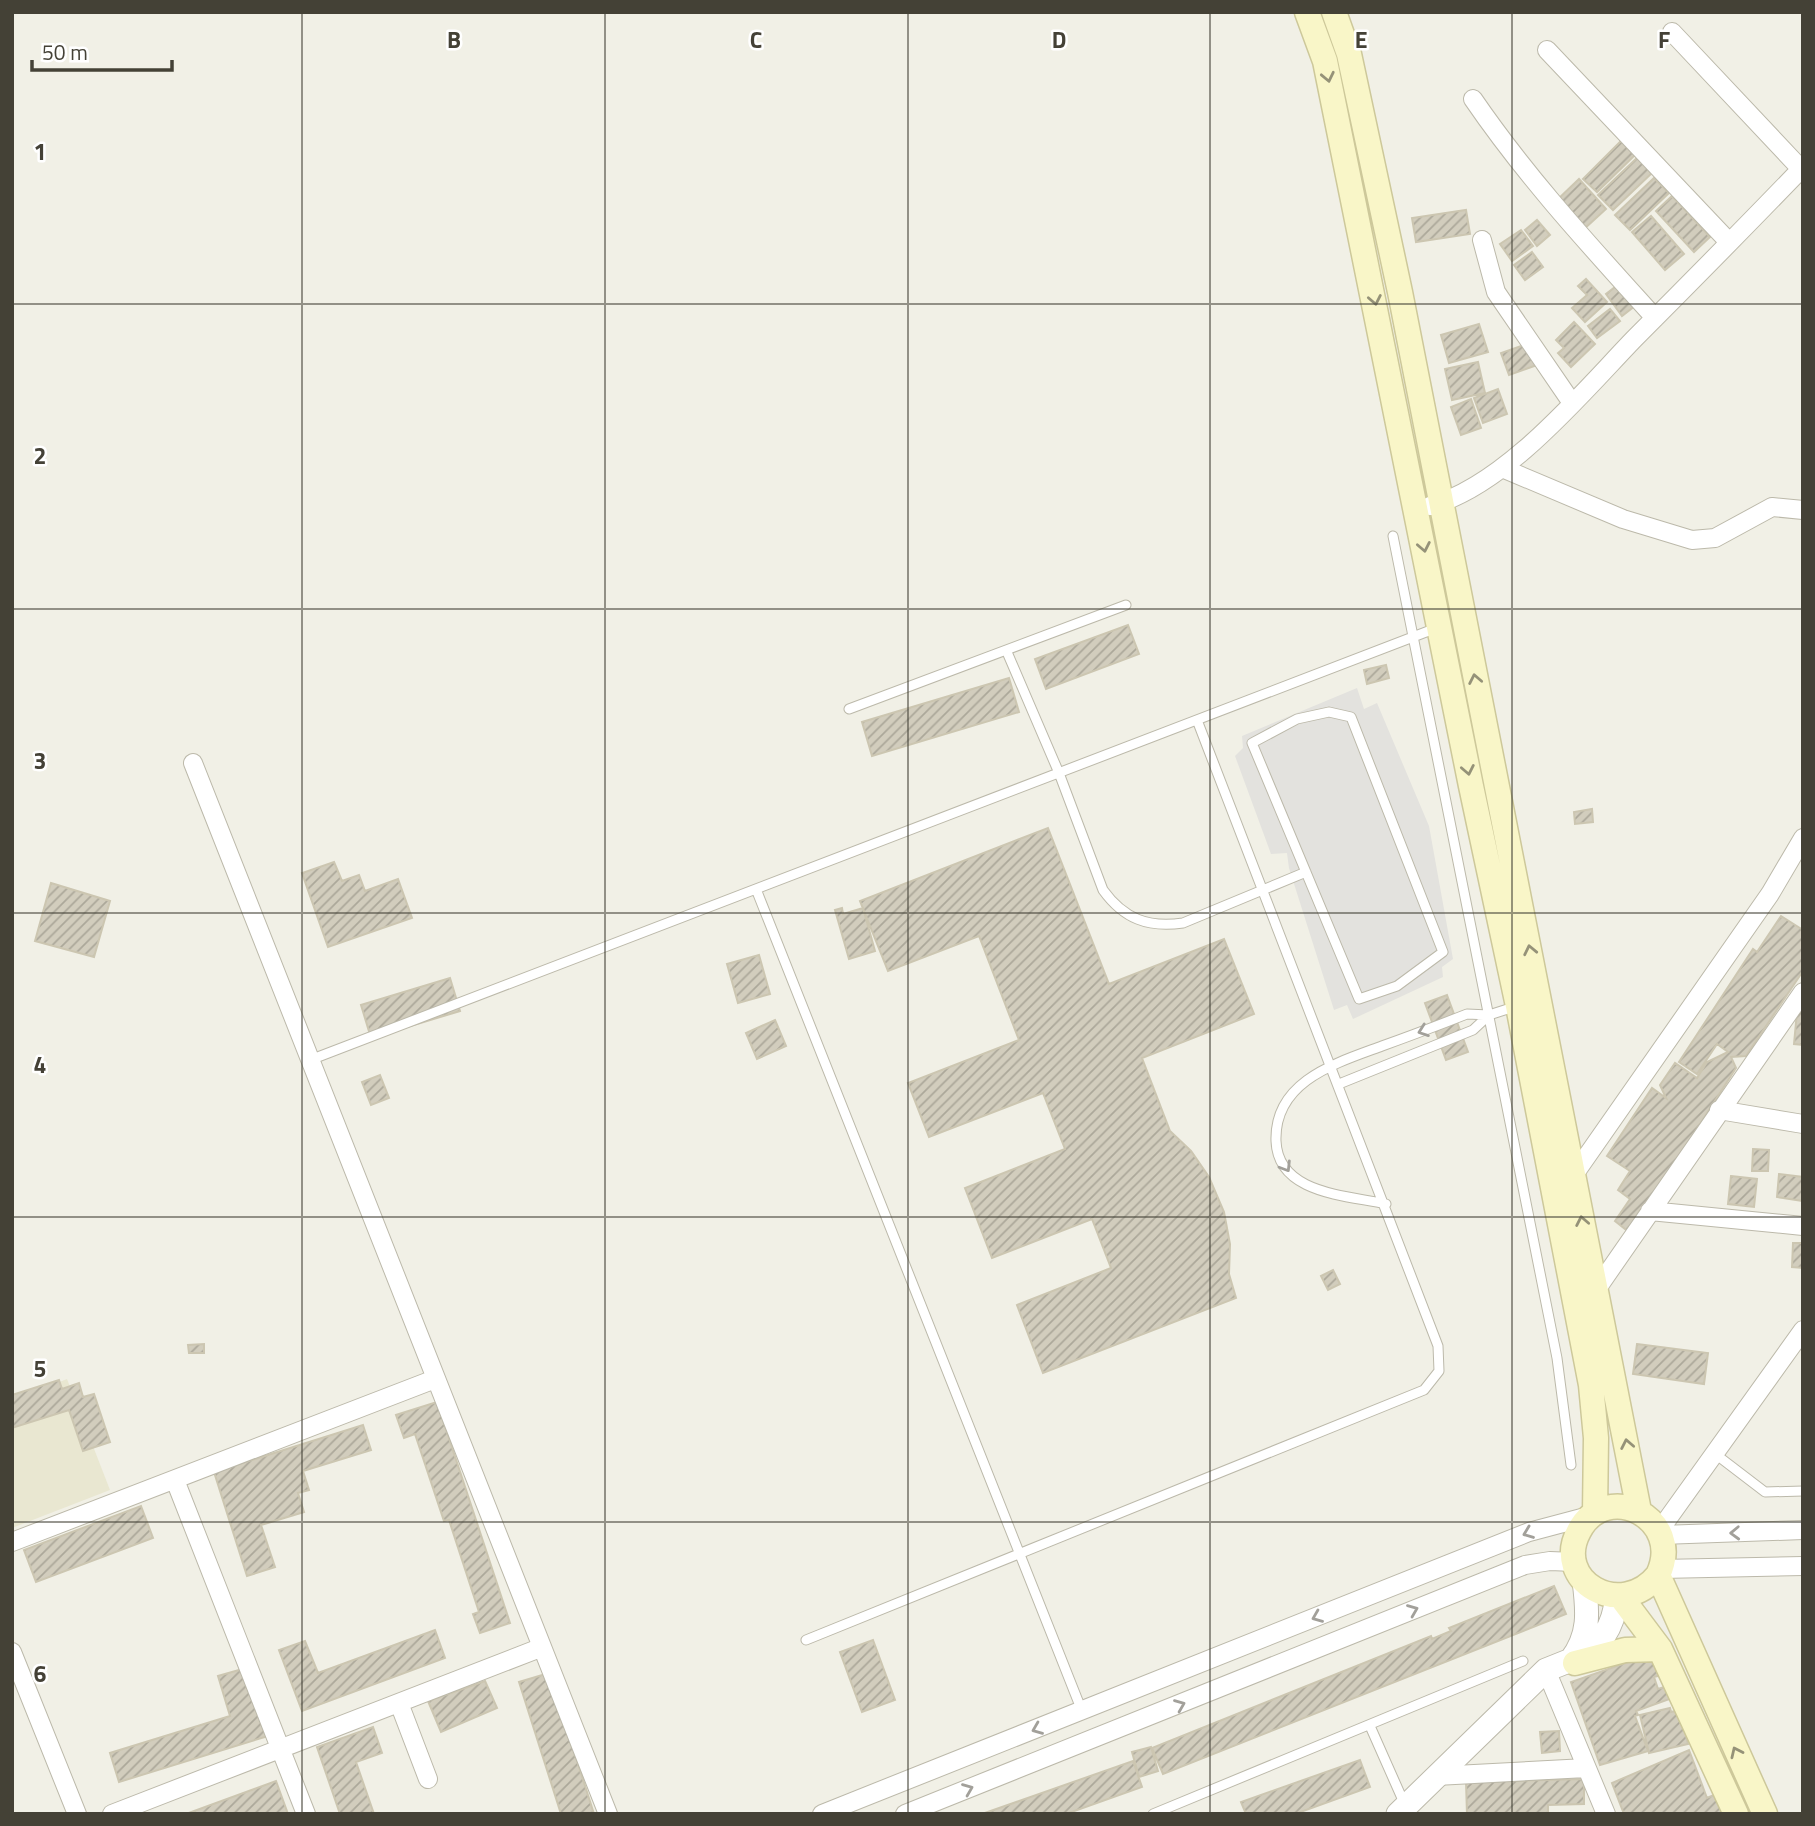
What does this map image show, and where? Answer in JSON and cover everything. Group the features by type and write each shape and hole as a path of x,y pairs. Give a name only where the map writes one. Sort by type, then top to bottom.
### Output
{"main road":[{"path":"1307,12 1325,61 1428,506 1463,620 1591,1385 1597,1438 1594,1514"},
{"path":"1334,12 1349,54 1400,292 1428,506 1439,627 1573,1176 1639,1511 1660,1533 1664,1546 1659,1572 1642,1591 1619,1597 1594,1590 1579,1572 1575,1541 1579,1531 1594,1514 1617,1507 1639,1511"},
{"path":"1439,627 1463,620"},
{"path":"1659,1572 1765,1814"},
{"path":"1619,1597 1660,1649 1736,1814"},
{"path":"1573,1662 1625,1650 1660,1649"}],"street":[{"path":"1428,506 1481,484 1502,468 1572,402 1802,168 1672,32"},
{"path":"1546,50 1729,243"},
{"path":"1473,99 1509,152 1654,318"},
{"path":"1482,240 1496,292 1572,402"},
{"path":"1502,468 1623,519 1692,540 1715,538 1772,507 1803,510"},
{"path":"193,764 608,1814"},
{"path":"1573,1176 1770,894 1803,838"},
{"path":"1596,1290 1719,1110 1802,995"},
{"path":"1719,1110 1803,1125"},
{"path":"1650,1211 1803,1226"},
{"path":"1660,1533 1803,1329"},
{"path":"12,1542 435,1379"},
{"path":"175,1480 306,1814"},
{"path":"822,1814 1529,1532 1594,1514"},
{"path":"1660,1533 1803,1530"},
{"path":"905,1814 1525,1566 1550,1561 1579,1572 1587,1628 1573,1662"},
{"path":"1659,1572 1803,1566"},
{"path":"1398,1811 1546,1670 1573,1662 1605,1638 1619,1597"},
{"path":"111,1814 541,1648"},
{"path":"12,1652 77,1814"},
{"path":"1546,1670 1606,1814"},
{"path":"399,1703 428,1779"},
{"path":"1436,1776 1586,1768"}],"lane":[{"path":"1393,536 1557,1358 1571,1465"},
{"path":"849,709 1007,652 1126,605"},
{"path":"310,1060 1439,627"},
{"path":"1007,652 1059,773 1102,890 1115,907 1139,922 1162,926 1183,923 1306,872"},
{"path":"1329,712 1351,717 1443,952 1397,986 1359,999 1306,872 1252,743 1297,719 1329,712"},
{"path":"806,1640 1424,1390 1439,1371 1441,1357 1386,1204 1197,720"},
{"path":"756,889 1082,1711"},
{"path":"1386,1204 1308,1187 1283,1166 1277,1146 1276,1125 1283,1106 1299,1085 1332,1065 1467,1014 1489,1015 1529,1002"},
{"path":"1339,1084 1473,1030 1489,1015"},
{"path":"1714,1453 1765,1492 1803,1491"},
{"path":"1153,1814 1523,1661"},
{"path":"1370,1726 1398,1811"}],"shaded area":[{"path":"1357,688 1364,709 1377,703 1429,826 1453,959 1442,967 1443,977 1353,1019 1347,1005 1334,1010 1289,868 1287,853 1271,854 1235,756 1243,748 1242,736"},
{"path":"67,1379 110,1490 12,1528 12,1401"}],"building":[{"path":"1621,141 1635,155 1597,192 1583,179"},
{"path":"1638,157 1653,172 1613,210 1598,195"},
{"path":"1654,178 1669,193 1630,230 1615,215"},
{"path":"1579,179 1606,209 1584,229 1557,200"},
{"path":"1672,196 1710,237 1694,252 1656,211"},
{"path":"1466,210 1470,234 1416,242 1412,218"},
{"path":"1651,216 1684,254 1665,270 1632,232"},
{"path":"1537,220 1550,235 1537,246 1525,230"},
{"path":"1521,230 1533,246 1512,261 1500,244"},
{"path":"1532,252 1543,267 1525,280 1514,265"},
{"path":"1586,279 1607,302 1585,322 1572,308 1587,295 1578,286"},
{"path":"1619,284 1636,305 1622,316 1606,294"},
{"path":"1610,309 1620,321 1597,338 1588,326"},
{"path":"1574,322 1595,344 1571,367 1558,353 1564,348 1556,340"},
{"path":"1479,324 1488,352 1449,363 1441,335"},
{"path":"1527,344 1540,364 1509,375 1501,353"},
{"path":"1478,362 1485,393 1452,400 1445,369"},
{"path":"1498,389 1507,414 1483,423 1474,398"},
{"path":"1471,399 1481,428 1461,435 1451,407"},
{"path":"1128,625 1139,654 1046,689 1035,659"},
{"path":"1386,665 1389,678 1367,684 1364,670"},
{"path":"1009,678 1019,712 872,756 862,722"},
{"path":"1592,809 1593,822 1575,824 1574,812"},
{"path":"1048,828 1109,984 1224,939 1254,1014 1142,1058 1170,1131 1191,1151 1209,1177 1224,1212 1230,1244 1229,1274 1236,1298 1043,1373 1017,1305 1111,1268 1092,1219 992,1258 965,1188 1065,1149 1043,1093 929,1137 908,1083 1019,1040 979,936 888,971 860,901"},
{"path":"334,862 342,881 359,875 365,891 398,879 412,918 328,947 302,873"},
{"path":"51,883 110,901 94,957 35,941"},
{"path":"842,908 843,914 863,908 875,951 849,959 835,910"},
{"path":"1781,916 1803,930 1803,971 1746,1056 1731,1057 1736,1068 1630,1233 1615,1221 1630,1199 1618,1190 1630,1171 1607,1156 1652,1088 1666,1098 1660,1085 1675,1063 1697,1078 1707,1062 1728,1052 1717,1044 1697,1074 1679,1062 1753,949 1757,952"},
{"path":"759,955 770,994 738,1003 727,964"},
{"path":"450,978 460,1011 371,1038 361,1005"},
{"path":"1447,995 1468,1052 1446,1060 1425,1003"},
{"path":"1798,1001 1803,1002 1803,1045 1794,1044"},
{"path":"775,1020 786,1046 757,1059 746,1033"},
{"path":"380,1075 389,1098 371,1105 362,1082"},
{"path":"1753,1149 1769,1150 1768,1171 1752,1171"},
{"path":"1779,1174 1803,1177 1803,1201 1777,1197"},
{"path":"1731,1176 1757,1179 1754,1207 1728,1204"},
{"path":"1793,1243 1803,1243 1803,1268 1792,1267"},
{"path":"1333,1270 1340,1284 1328,1290 1321,1276"},
{"path":"204,1344 204,1353 189,1353 188,1345"},
{"path":"1637,1344 1708,1353 1704,1384 1633,1374"},
{"path":"59,1380 62,1389 79,1383 83,1397 94,1394 110,1442 83,1451 69,1410 12,1428 12,1395"},
{"path":"437,1402 510,1623 480,1633 473,1614 479,1612 449,1520 444,1521 415,1434 404,1438 396,1415"},
{"path":"363,1425 371,1450 303,1471 309,1490 298,1493 304,1512 261,1525 275,1567 247,1576 214,1472"},
{"path":"141,1506 153,1538 36,1582 24,1550"},
{"path":"1554,1586 1566,1614 1163,1774 1152,1748 1431,1636 1432,1639 1451,1631 1449,1628"},
{"path":"435,1630 445,1658 302,1711 279,1650 305,1641 318,1673"},
{"path":"873,1640 895,1700 862,1712 840,1652"},
{"path":"1657,1652 1665,1674 1654,1677 1658,1689 1674,1684 1678,1696 1636,1711 1638,1715 1635,1716 1648,1751 1600,1765 1571,1682"},
{"path":"246,1668 268,1736 119,1782 110,1753 230,1716 218,1676"},
{"path":"549,1673 594,1814 561,1814 519,1682"},
{"path":"485,1681 497,1708 441,1732 428,1701"},
{"path":"1670,1708 1671,1712 1680,1710 1688,1744 1649,1753 1640,1715"},
{"path":"373,1727 382,1753 356,1762 374,1814 340,1814 317,1747"},
{"path":"1559,1731 1560,1751 1542,1753 1540,1732"},
{"path":"1151,1747 1158,1771 1139,1777 1132,1752"},
{"path":"1689,1750 1707,1798 1723,1791 1730,1810 1719,1814 1624,1814 1612,1783"},
{"path":"1360,1760 1370,1787 1295,1814 1246,1814 1241,1802"},
{"path":"1133,1761 1142,1787 1066,1814 982,1814"},
{"path":"1584,1779 1584,1804 1548,1805 1548,1814 1467,1814 1466,1782"},
{"path":"276,1781 288,1814 186,1814"}]}
